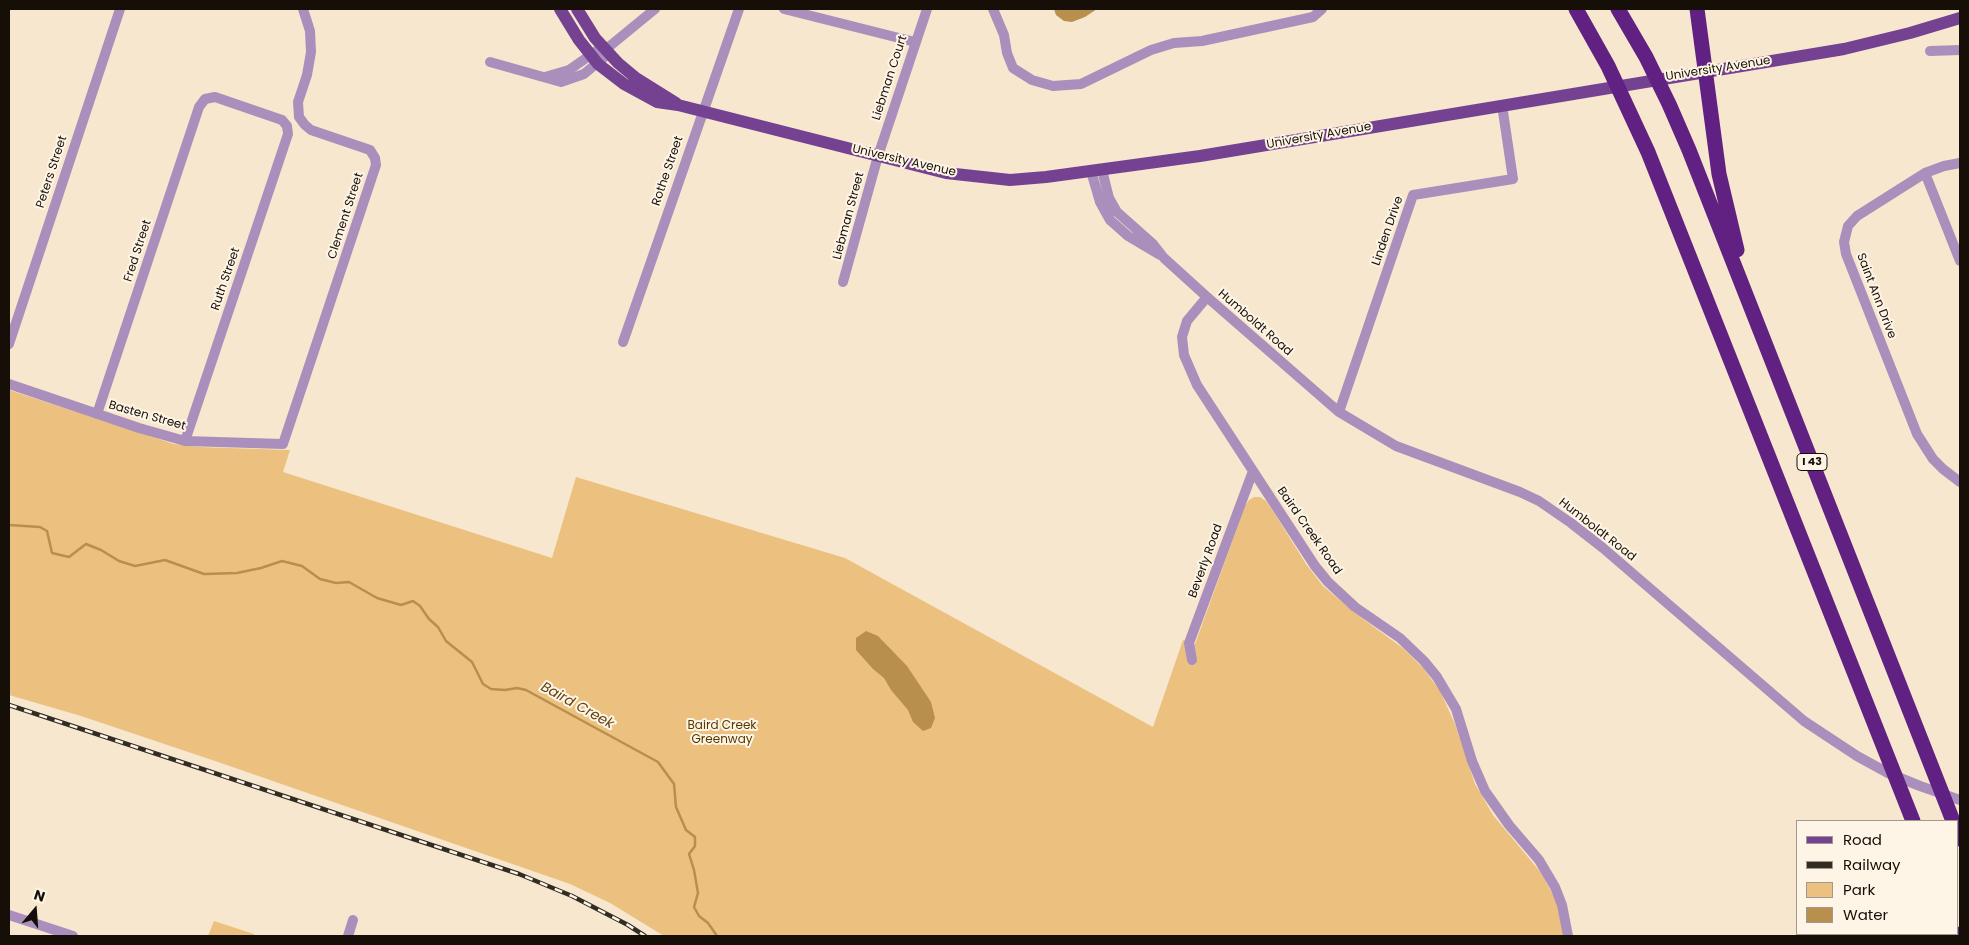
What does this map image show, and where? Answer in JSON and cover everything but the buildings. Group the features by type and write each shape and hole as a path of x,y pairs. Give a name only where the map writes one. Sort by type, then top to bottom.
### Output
{"highway":[{"path":"1567,9 1604,66"},
{"path":"1576,9 1619,101 1630,110 1663,188 1913,820"},
{"name":"I 43","path":"1618,9 1646,57 1669,104 1953,820"},
{"path":"1697,9 1719,174 1740,264 1743,288"}],"main road":[{"path":"560,9 571,28 594,59 619,81 646,97 663,104 678,105"},
{"path":"577,9 589,30 605,50 631,74 678,105"},
{"name":"University Avenue","path":"678,105 946,173 1010,180 1200,156 1844,49 1910,33 1960,18"}],"street":[{"name":"Peters Street","path":"9,344 120,9"},
{"name":"Clement Street","path":"283,444 376,165 375,158 370,150 312,130 300,119 298,102 307,74 311,52 309,28 303,9"},
{"path":"490,62 557,82 566,81 584,74 594,59 655,9"},
{"name":"Rothe Street","path":"623,342 738,9"},
{"path":"784,9 915,42"},
{"name":"Liebman Court","path":"878,156 926,9"},
{"path":"993,9 1004,35 1007,53 1013,68 1032,80 1053,86 1081,84 1151,50 1174,42 1202,41 1313,17 1322,9"},
{"path":"1930,51 1960,50"},
{"name":"Fred Street","path":"97,414 199,107 205,98 215,97 274,117 283,121 286,126"},
{"name":"Linden Drive","path":"1339,412 1413,196 1513,179 1502,105"},
{"name":"Ruth Street","path":"185,441 286,139 286,126"},
{"name":"Liebman Street","path":"844,282 878,156"},
{"name":"Saint Ann Drive","path":"1960,164 1944,166 1925,173 1857,216 1848,226 1845,234 1845,250 1917,434 1933,459 1960,482"},
{"name":"Humboldt Road","path":"1097,170 1117,212 1153,244 1163,257 1206,297 1339,412 1396,446 1520,492 1539,501 1571,523 1602,548 1789,709 1857,756 1900,778 1960,800"},
{"path":"1925,173 1960,261"},
{"name":"Baird Creek Road","path":"1206,297 1183,329 1182,346 1184,355 1197,385 1315,566 1328,582 1355,607 1413,649 1437,677 1456,709 1472,761 1485,791 1509,825 1539,860 1552,881 1562,906 1568,936"},
{"name":"Basten Street","path":"9,384 185,441 283,444"},
{"name":"Beverly Road","path":"1192,660 1189,643 1253,472"},
{"path":"9,914 73,936"},
{"path":"348,936 353,920"}],"green space":[{"name":"Baird Creek Greenway","path":"9,390 174,444 199,447 290,450 283,472 552,558 576,477 845,558 1153,727 1183,640 1195,644 1245,506 1254,497 1260,497 1266,501 1306,564 1323,586 1355,613 1404,649 1423,668 1440,691 1455,724 1475,784 1493,815 1542,874 1557,903 1563,936 664,936 610,903 570,884 218,762 81,716 9,695"},
{"path":"214,921 254,934 254,936 208,936"}],"water":[{"path":"1054,9 1097,9 1085,17 1072,22 1064,21 1056,15"},
{"path":"866,631 878,636 907,666 931,702 935,718 931,728 923,731 913,722 908,710 891,690 884,678 856,650 856,638"}],"waterway":[{"name":"Baird Creek","path":"9,525 40,527 47,531 52,553 69,557 86,544 101,550 119,561 135,566 165,560 204,574 237,573 282,561 302,566 320,579 336,583 349,582 377,598 401,605 413,601 420,606 429,619 438,627 446,641 472,662 483,684 491,689 505,690 517,688 526,690 658,762 674,784 676,807 686,830 695,837 695,846 689,854 698,893 694,907 699,916 708,923 717,936"}],"railway":[{"path":"9,705 519,874 572,896 645,936"}]}
